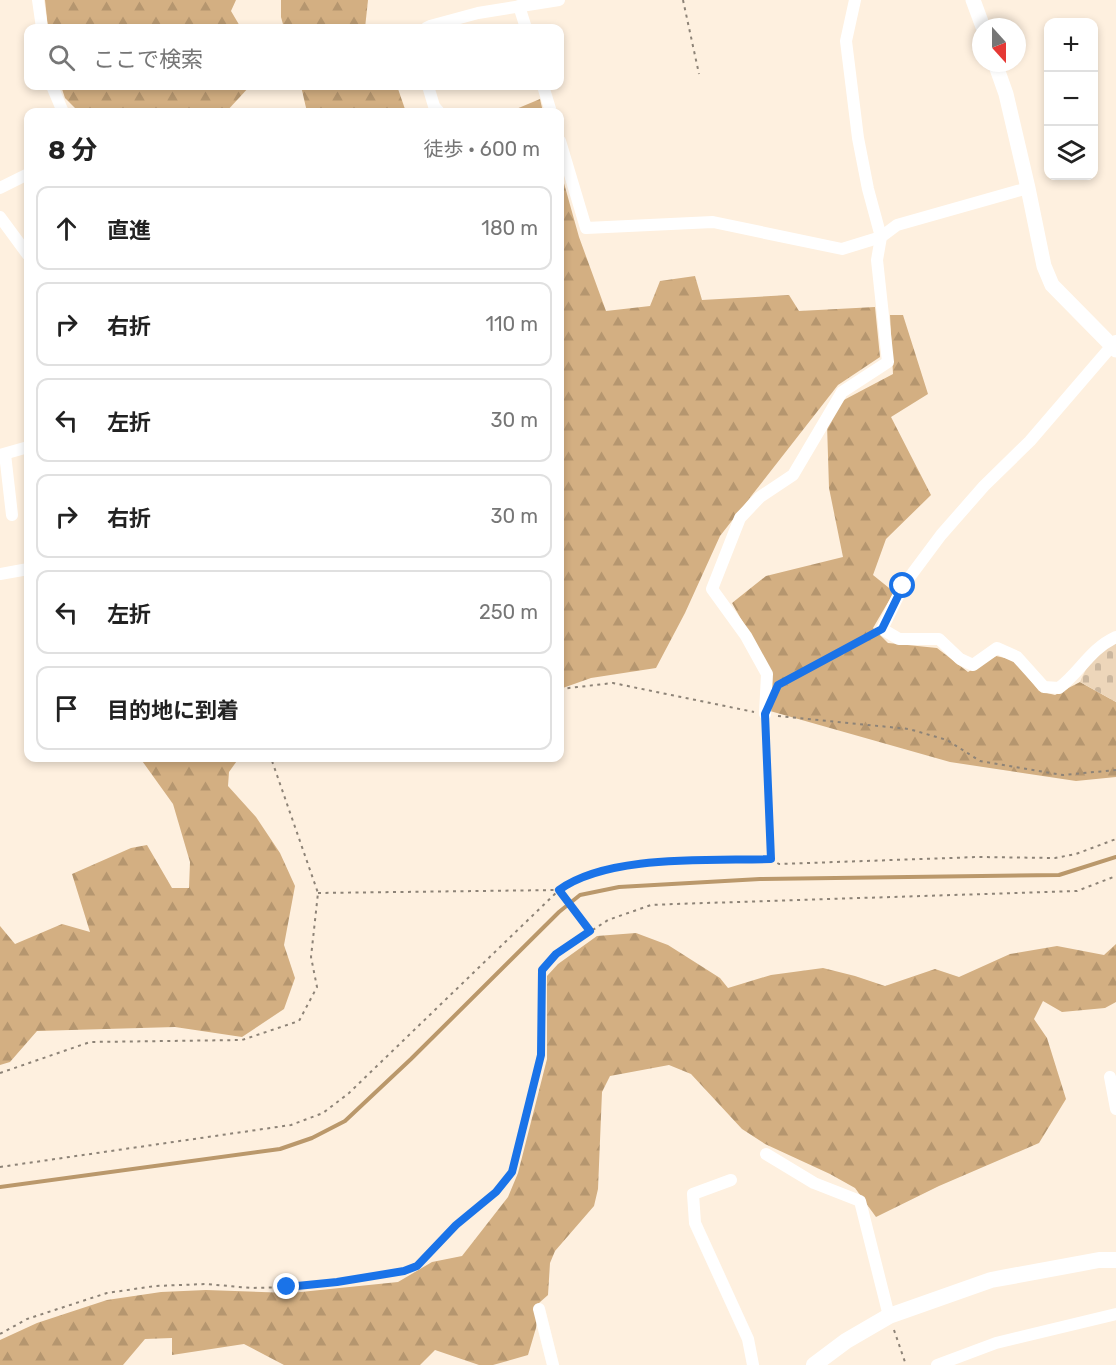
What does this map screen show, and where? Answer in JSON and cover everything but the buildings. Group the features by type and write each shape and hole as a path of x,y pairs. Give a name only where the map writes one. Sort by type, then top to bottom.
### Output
{"main road":[{"path":"814,1365 846,1341 889,1316 991,1280 1099,1260 1116,1260"}],"street":[{"path":"38,0 41,24"},
{"path":"437,24 478,13 560,0"},
{"path":"765,714 767,674 746,636 712,589 740,518 760,497 793,475 842,392 888,362 877,260 881,237 867,189 846,41 855,0"},
{"path":"973,0 980,18"},
{"path":"519,6 525,24"},
{"path":"999,72 1028,188 1044,266 1052,285 1114,345 1030,441 984,486 941,535 903,586 882,629 899,639 939,639 960,659 973,665 997,648 1017,657 1044,687 1059,688 1071,679 1101,644 1116,637"},
{"path":"54,90 61,108"},
{"path":"429,90 437,108"},
{"path":"544,90 550,108"},
{"path":"564,154 586,228 713,222 842,249 881,237 897,225 1028,188"},
{"path":"0,188 24,176"},
{"path":"0,217 24,250"},
{"path":"12,515 2,455 24,448"},
{"path":"0,574 24,570"},
{"path":"1110,1077 1116,1109"},
{"path":"766,1154 814,1183 860,1201 889,1316"},
{"path":"731,1180 693,1194 695,1223 748,1339 753,1365"},
{"path":"539,1309 553,1365"},
{"path":"937,1365 996,1342 1116,1314"}],"path":[{"path":"683,0 699,74"},
{"path":"778,685 882,629"},
{"path":"564,689 613,683 765,714 909,729 946,740 980,761 1063,775 1116,770"},
{"path":"765,714 771,859"},
{"path":"0,1073 90,1042 242,1040 299,1022 317,987 311,957 318,893 272,762"},
{"path":"0,1167 291,1125 323,1113 349,1093 559,890 571,881 596,872 638,863 771,859 779,864 978,857 1055,858 1077,854 1116,839"},
{"path":"0,1334 27,1319 107,1293 154,1286 206,1284 251,1288 287,1287 337,1282 404,1271 417,1266 456,1225 496,1192 512,1172 541,1055 542,970 556,954 608,920 651,905 1077,891 1116,876"},
{"path":"318,893 559,890"},
{"path":"559,890 590,931"},
{"path":"889,1316 906,1365"}],"green space":[{"path":"45,0 236,0 231,11 239,24 48,24"},
{"path":"281,0 368,0 365,24 283,24"},
{"path":"62,90 246,90 230,108 75,108 65,98"},
{"path":"302,90 398,90 405,108 306,108"},
{"path":"540,99 542,108 519,108"},
{"path":"564,183 579,237 606,311 650,306 660,281 695,276 702,300 789,295 799,311 875,307 880,357 838,385 720,536 685,613 656,668 591,678 564,688"},
{"path":"890,315 903,315 928,394 891,417 931,495 886,539 873,575 894,592 873,628 888,643 937,648 968,672 996,656 1014,660 1039,691 1055,695 1080,682 1116,702 1116,777 1076,781 950,762 770,711 770,670 732,603 766,576 843,557 829,488 827,424 840,402 893,374"},
{"path":"1116,643 1116,702 1080,682 1094,658"},
{"path":"143,762 236,762 229,772 228,786 256,817 280,853 295,886 284,945 295,978 284,1009 242,1037 175,1027 37,1031 10,1062 0,1065 0,926 15,944 62,924 90,932 72,874 131,848 147,845 172,888 189,888 190,862 173,804"},
{"path":"636,933 668,945 720,978 728,988 771,975 823,968 885,986 935,969 959,977 1010,954 1057,946 1104,955 1116,944 1116,1002 1105,1008 1062,1012 1043,1001 1034,1019 1047,1038 1066,1099 1039,1143 939,1186 876,1217 855,1188 765,1144 742,1129 691,1074 669,1065 610,1076 602,1092 598,1189 594,1206 555,1251 550,1263 548,1295 539,1303 536,1328 528,1355 493,1365 479,1365 435,1350 420,1365 284,1365 244,1344 172,1355 172,1338 145,1339 123,1365 0,1365 0,1340 37,1323 107,1300 161,1292 206,1290 291,1293 398,1282 432,1262 462,1256 508,1197 518,1173 547,1059 547,976 558,964 597,936"}],"waterway":[{"path":"0,1187 280,1149 312,1138 345,1121 559,912 580,895 619,887 760,879 1059,875 1116,857"}],"route":[{"path":"287,1287 337,1282 404,1271 417,1266 456,1225 496,1192 512,1172 541,1055 542,970 556,954 590,931 559,890 571,881 596,872 638,863 771,859 765,714 778,685 882,629 903,586"}]}
